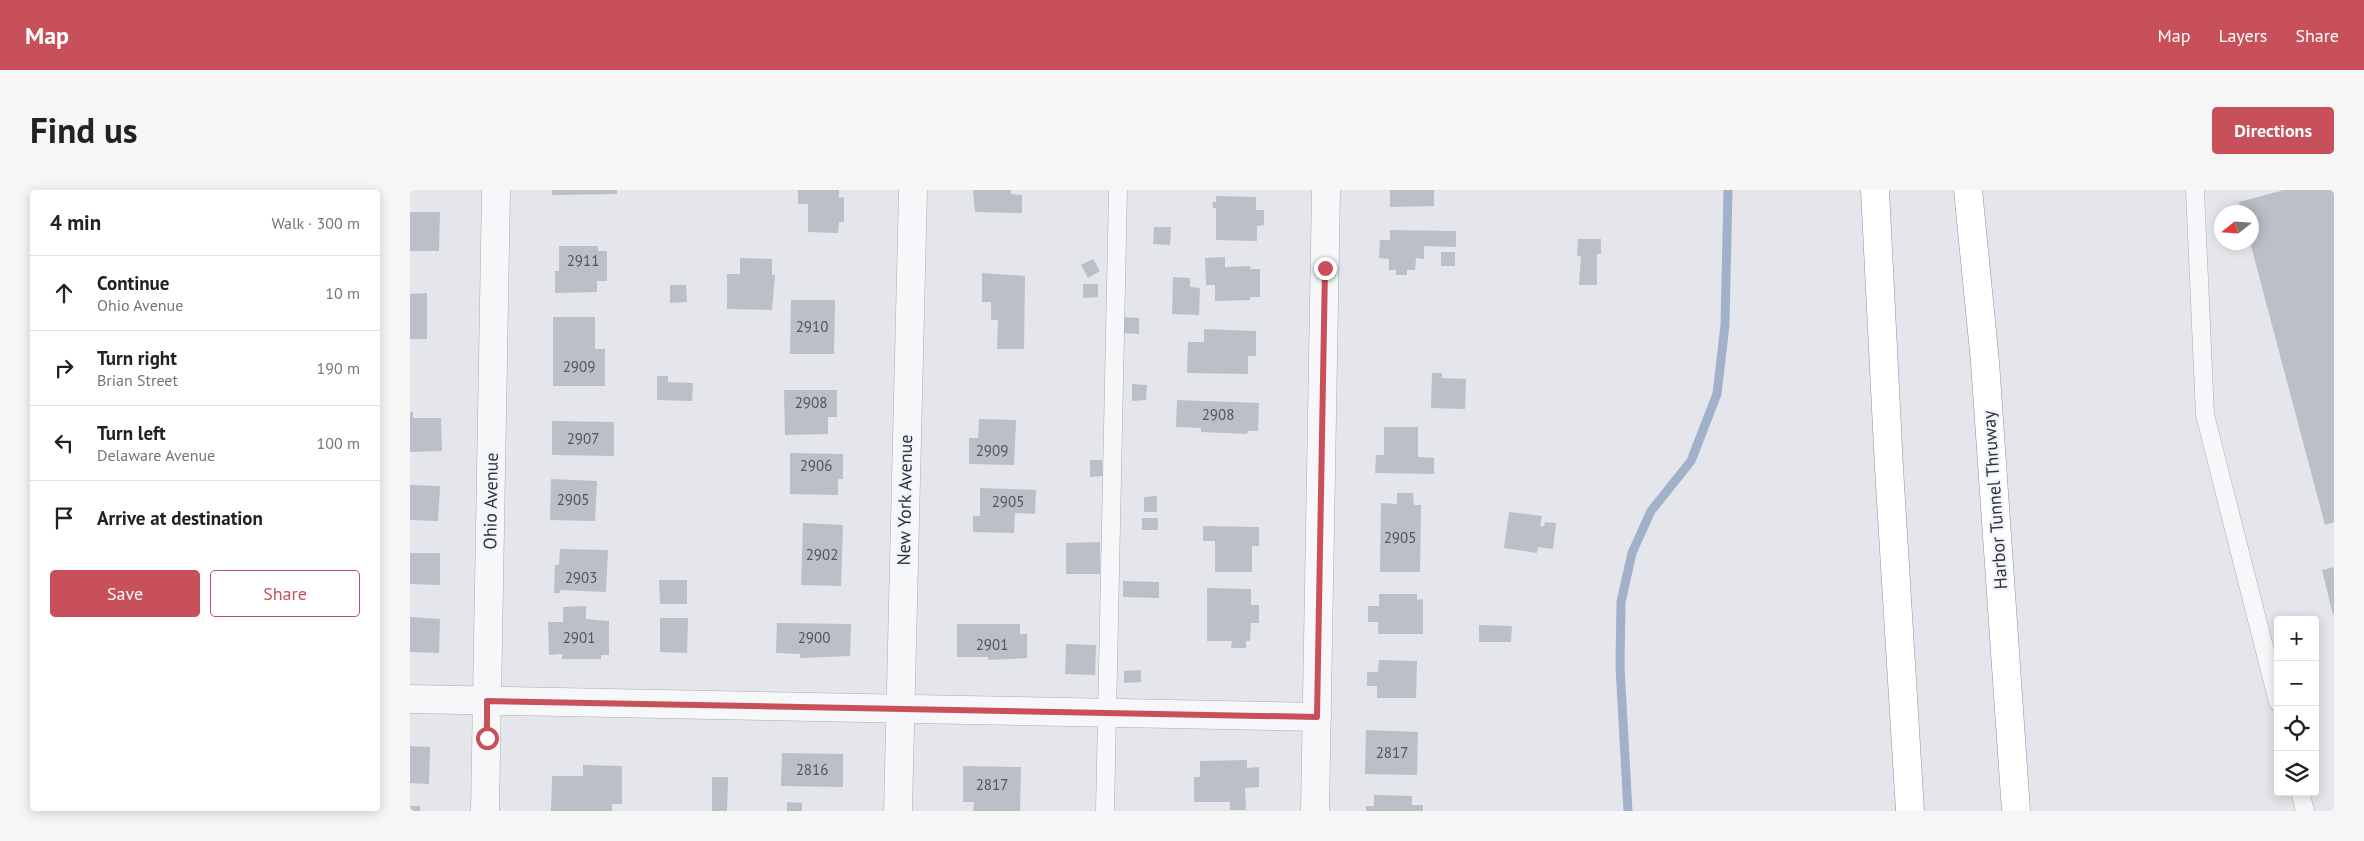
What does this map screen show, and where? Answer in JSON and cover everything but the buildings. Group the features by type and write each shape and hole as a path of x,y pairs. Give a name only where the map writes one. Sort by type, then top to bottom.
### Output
{"highway":[{"path":"1875,190 1888,449 1910,811"},
{"name":"Harbor Tunnel Thruway","path":"1968,190 1986,371 2016,811"}],"street":[{"name":"Ohio Avenue","path":"485,811 496,190"},
{"name":"New York Avenue","path":"898,811 913,190"},
{"path":"1315,811 1326,190"},
{"path":"410,699 1317,717"}],"lane":[{"path":"1105,811 1118,190"},
{"path":"2195,190 2205,415 2274,686"},
{"path":"2301,796 2305,811"}],"waterway":[{"path":"1628,811 1620,667 1621,602 1632,553 1651,511 1691,461 1717,394 1725,325 1728,190"}],"route":[{"path":"487,738 487,701 1317,717 1325,268"}]}
